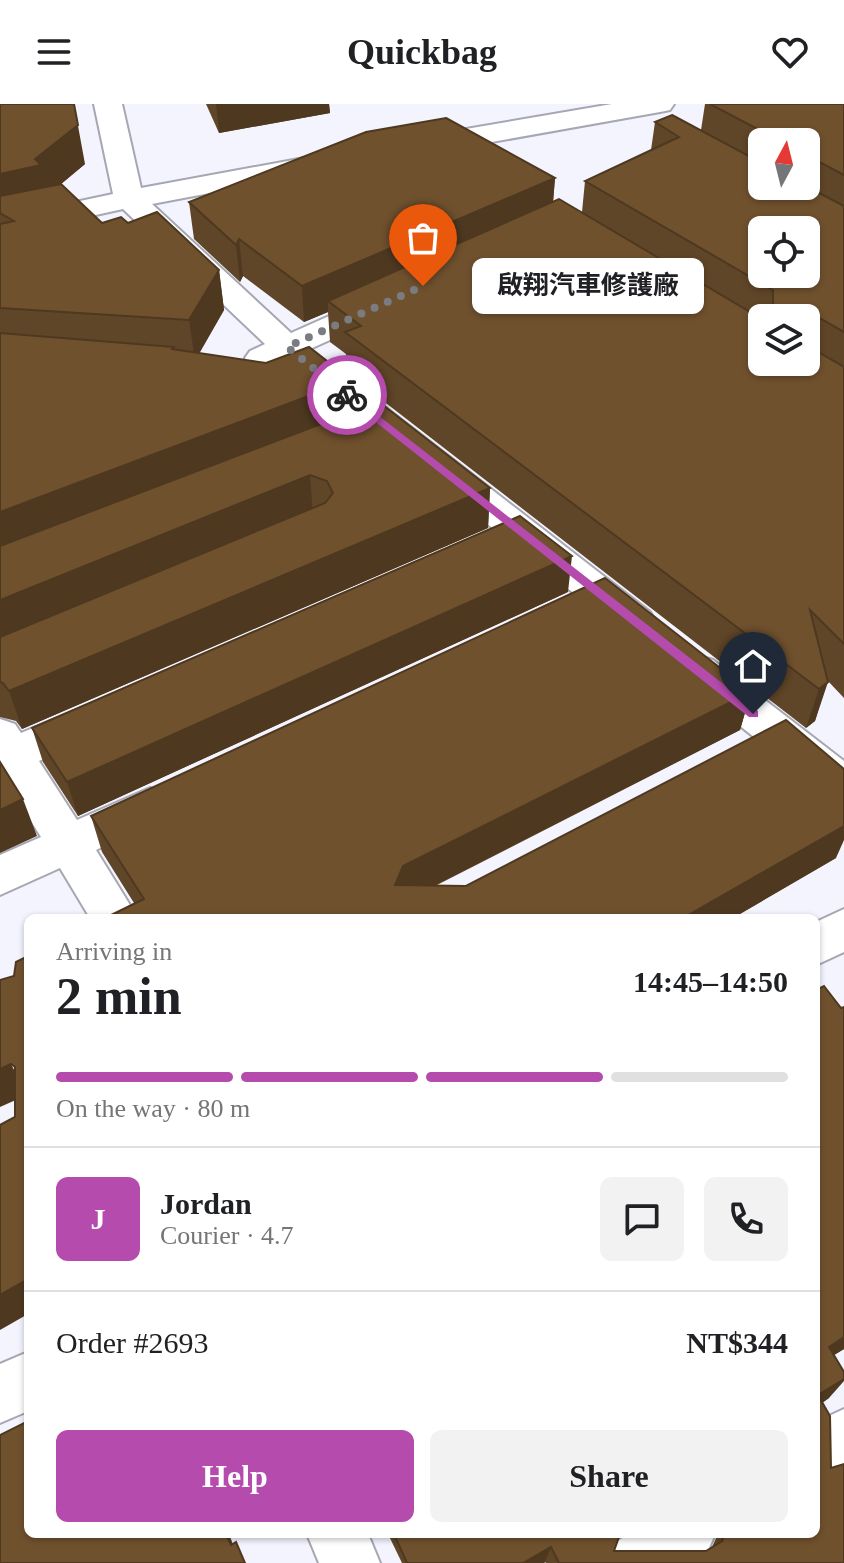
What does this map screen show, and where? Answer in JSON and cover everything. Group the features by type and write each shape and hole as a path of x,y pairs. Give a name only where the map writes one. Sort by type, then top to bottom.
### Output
{"street":[{"path":"108,104 129,199 287,347 370,430 522,532 844,785"},
{"path":"396,151 660,104"},
{"path":"615,111 654,132"},
{"path":"0,227 129,199 349,159"},
{"path":"233,370 415,289"},
{"path":"478,551 522,532"},
{"path":"560,616 603,596"},
{"path":"113,914 70,843 4,750 128,704"},
{"path":"737,755 778,733"},
{"path":"0,876 185,789"},
{"path":"820,943 844,929"},
{"path":"0,1395 24,1382"},
{"path":"820,1453 844,1438"},
{"path":"339,1538 350,1563"},
{"path":"637,1563 678,1538"}],"building":[{"path":"0,104 74,104 78,125 35,159 41,165 0,174"},
{"path":"710,104 844,104 844,175 820,162 820,128 756,128"},
{"path":"672,115 748,156 748,200 820,200 820,193 844,206 844,332 820,318 820,304 773,304 773,290 770,288 820,288 820,216 748,216 748,276 585,181 679,137 655,122"},
{"path":"446,118 555,178 302,286 239,239 236,245 189,202 366,132"},
{"path":"61,184 102,223 121,217 128,223 157,212 219,270 189,320 0,308 0,224 14,221 0,213 0,196"},
{"path":"559,199 748,311 748,376 820,376 820,353 844,367 844,644 810,610 828,682 819,689 345,332 361,326 328,301"},
{"path":"0,333 174,347 172,349 266,363 309,347 351,380 0,512"},
{"path":"379,402 490,488 9,691 0,682 0,637 325,503 333,493 327,481 310,475 0,600 0,546"},
{"path":"520,516 572,556 67,782 32,728"},
{"path":"605,578 751,692 403,866 395,885 466,886 786,720 844,769 844,826 690,914 113,914 144,899 91,816"},
{"path":"0,762 23,799 0,810"},
{"path":"24,958 24,1281 0,1295 0,1125 15,1117 15,1067 11,1064 0,1069 0,980 14,976 16,962"},
{"path":"824,986 841,1008 844,1007 844,1337 829,1347 844,1372 844,1379 820,1394 820,988"},
{"path":"820,1398 830,1416 831,1468 844,1464 844,1563 559,1563 551,1547 523,1563 407,1563 396,1538 619,1538 614,1551 706,1551 723,1538 820,1538"},
{"path":"24,1423 24,1538 228,1538 231,1545 236,1542 245,1563 0,1563 0,1435"}],"way so far":[{"path":"347,395 287,347 423,286"}],"place":[{"name":"啟翔汽車修護廠","path":"423,286"}],"route":[{"path":"347,395 753,714"}]}
